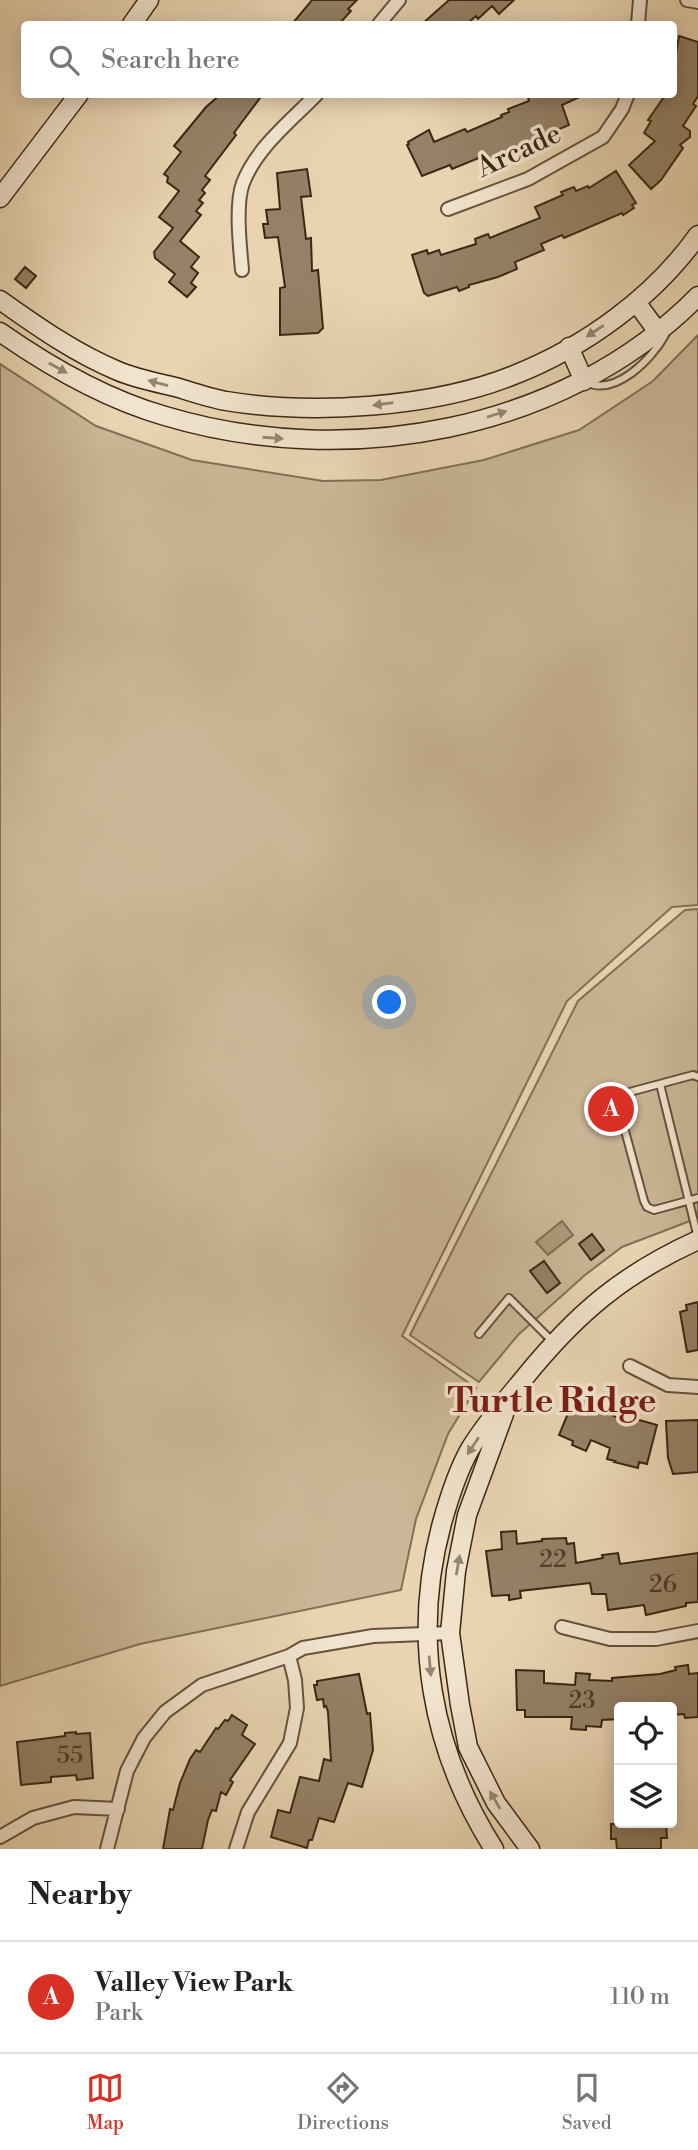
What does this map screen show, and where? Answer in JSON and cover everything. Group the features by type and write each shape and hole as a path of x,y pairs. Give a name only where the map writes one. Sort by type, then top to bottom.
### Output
{"street":[{"path":"134,21 149,0"},
{"path":"382,21 399,0"},
{"path":"638,21 640,0"},
{"path":"687,0 698,2"},
{"path":"0,198 76,98"},
{"path":"242,270 238,233 242,185 258,155 313,98"},
{"name":"Arcade","path":"448,209 528,179 603,137 626,98"},
{"path":"0,300 73,350 121,372 224,400 286,408 359,407 443,395 513,376 569,347 636,302 669,270 698,235"},
{"path":"0,332 43,360 114,396 164,416 260,437 377,439 414,434 498,414 584,381 662,328 698,296"},
{"path":"636,302 662,328"},
{"path":"569,347 584,381"},
{"path":"494,1849 462,1794 450,1762 434,1701 428,1634 435,1550 453,1487 470,1448 553,1342 608,1291 658,1258 698,1239"},
{"path":"630,1366 668,1385 698,1387"},
{"path":"513,1391 467,1515 456,1571 450,1633 468,1747 496,1803 530,1849"},
{"path":"562,1627 610,1639 656,1639 698,1631"},
{"path":"107,1849 127,1771 144,1738 166,1712 202,1685 289,1656 303,1648 373,1636 450,1633"},
{"path":"236,1849 248,1812 290,1743 297,1708 295,1680 289,1656"},
{"path":"0,1837 33,1818 74,1807 118,1809"}],"lane":[{"path":"698,1077 693,1075 626,1093 620,1098 618,1105 643,1201 648,1207 654,1210 698,1198"},
{"path":"660,1084 698,1239"},
{"path":"479,1334 509,1298 553,1342"}],"shaded area":[{"path":"698,335 698,905 672,907 567,1001 402,1336 476,1388 448,1434 416,1519 401,1590 140,1644 0,1686 0,364 96,426 192,460 323,481 381,480 484,460 579,430 653,381"},
{"path":"698,909 698,1218 622,1247 585,1275 518,1335 479,1382 410,1335 578,1001 685,910"},
{"path":"562,1221 573,1235 548,1255 536,1242"}],"building":[{"path":"312,0 357,0 342,21 294,21"},
{"path":"449,0 514,0 499,14 492,6 478,19 476,16 470,21 425,21"},
{"path":"679,36 698,42 698,96 693,104 696,106 683,126 690,131 690,137 680,145 683,148 661,180 651,189 629,165 655,141 644,133 651,121 648,120 663,98 677,98"},
{"path":"216,98 260,98 205,176 210,180 202,190 205,193 199,200 203,203 196,211 201,215 180,241 199,257 191,267 198,273 191,283 196,287 187,297 169,282 175,274 155,258 154,252 173,228 159,217 179,191 167,182 168,177 164,174 181,152 174,146"},
{"path":"528,98 577,98 562,105 569,125 538,138 539,142 511,154 512,156 499,162 498,157 484,163 481,157 452,169 450,165 422,176 408,142 429,130 434,142 465,129 467,132 502,117 501,115 509,112 508,109 529,101"},
{"path":"307,169 311,196 301,197 306,239 311,238 312,271 318,270 323,328 318,333 280,335 280,288 285,287 278,237 265,238 263,224 268,224 266,210 280,209 277,173"},
{"path":"616,171 636,203 632,205 634,208 623,215 622,213 564,238 562,235 541,244 544,250 515,262 517,269 498,277 469,285 459,291 457,287 428,296 424,293 412,255 427,250 428,254 439,250 441,255 476,244 475,239 488,234 490,238 540,218 535,207 574,187 576,191 588,186 589,188"},
{"path":"25,267 36,276 26,288 15,279"},
{"path":"592,1234 604,1250 591,1260 579,1244"},
{"path":"544,1261 560,1283 547,1293 530,1271"},
{"path":"698,1302 698,1350 687,1352 680,1312 687,1310 686,1305"},
{"path":"576,1394 603,1403 600,1410 631,1423 632,1418 657,1425 647,1464 639,1462 638,1468 614,1462 607,1459 610,1448 591,1440 586,1451 559,1435"},
{"path":"698,1420 698,1472 673,1474 668,1458 666,1421"},
{"path":"516,1531 517,1544 566,1538 567,1544 574,1543 576,1563 618,1553 620,1564 698,1553 698,1602 646,1615 644,1605 608,1610 606,1594 592,1594 590,1583 520,1591 521,1598 509,1600 509,1595 492,1596 486,1551 502,1549 501,1532"},
{"path":"688,1665 689,1674 698,1673 698,1717 685,1718 684,1714 677,1715 677,1702 614,1702 614,1719 602,1720 601,1727 586,1726 586,1730 571,1729 572,1717 525,1717 525,1710 517,1710 516,1670 544,1671 544,1683 575,1685 576,1673 590,1674 589,1680 612,1681 612,1678 660,1674 676,1670 675,1667"},
{"path":"359,1674 367,1714 370,1713 373,1750 362,1787 348,1783 334,1822 319,1818 307,1848 271,1837 278,1810 290,1813 300,1777 319,1781 324,1759 331,1761 328,1712 323,1699 317,1700 314,1685 317,1685 317,1681"},
{"path":"232,1715 247,1725 242,1735 255,1744 230,1780 233,1782 226,1795 221,1792 216,1811 212,1810 208,1820 202,1849 163,1849 170,1809 173,1810 190,1759 196,1750 200,1752 216,1728 225,1720 228,1721"},
{"path":"65,1733 90,1733 93,1778 77,1780 76,1775 51,1777 51,1782 21,1785 17,1742 65,1736"},
{"path":"611,1824 614,1824 614,1828 666,1828 667,1838 661,1838 661,1849 617,1849 616,1839 611,1839"}],"place":[{"name":"Valley View Park","path":"611,1109"}],"district":[{"name":"Turtle Ridge","path":"552,1401"}]}
